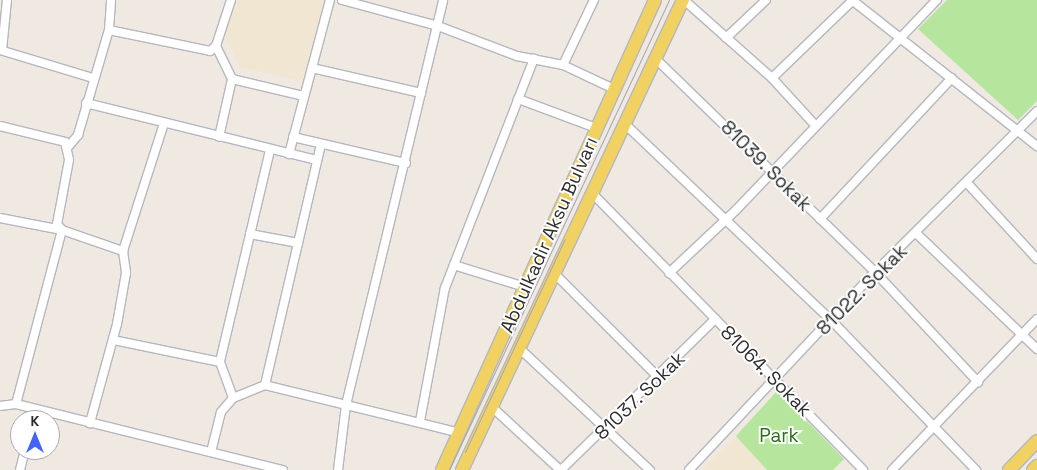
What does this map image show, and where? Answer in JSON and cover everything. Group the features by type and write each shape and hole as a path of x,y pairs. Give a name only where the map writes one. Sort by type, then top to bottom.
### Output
{"main road":[{"name":"Abdulkadir Aksu Bulvarı","path":"442,470 655,0"},
{"path":"464,469 683,0"},
{"path":"1009,470 1037,441"},
{"path":"1033,470 1037,466"}],"street":[{"path":"7,0 1,50 93,78"},
{"path":"16,404 62,230 57,218 68,147 78,135 93,78 109,30 111,0"},
{"path":"109,30 205,52 216,46 231,0"},
{"path":"290,154 330,0"},
{"path":"342,0 438,26 534,59 563,65 614,88"},
{"path":"338,470 346,405 406,163 443,0"},
{"path":"563,65 594,0"},
{"path":"683,0 772,78 816,126"},
{"path":"726,38 766,0"},
{"path":"772,78 852,0 1037,146"},
{"path":"669,273 724,220 937,0"},
{"path":"216,46 232,79 219,137"},
{"path":"420,421 445,288 534,59"},
{"name":"81039. Sokak","path":"656,59 875,272 978,382"},
{"path":"312,68 421,93"},
{"path":"820,219 952,78"},
{"path":"232,79 304,96"},
{"path":"518,99 596,128"},
{"path":"86,103 270,150 317,160"},
{"name":"81022. Sokak","path":"689,470 776,380 875,272 968,184 1037,111"},
{"path":"90,423 113,340 126,273 123,251 164,123"},
{"path":"625,124 831,320 976,470"},
{"path":"0,126 58,139 68,147"},
{"path":"293,137 321,145 406,163"},
{"path":"264,385 321,145"},
{"path":"233,398 220,362 270,150"},
{"path":"968,184 1037,259"},
{"name":"81064. Sokak","path":"593,194 862,470"},
{"path":"0,218 62,230 123,251"},
{"path":"250,234 298,243"},
{"path":"917,234 1037,349"},
{"path":"454,265 525,287"},
{"path":"554,273 658,377"},
{"name":"81037. Sokak","path":"561,470 606,428 715,319"},
{"path":"892,470 1037,319"},
{"path":"113,340 220,362"},
{"path":"519,348 650,470"},
{"path":"211,452 221,412 233,398 264,385 420,421 460,433"},
{"path":"0,406 16,404 31,410"},
{"path":"492,407 561,470"},
{"path":"60,417 283,470"}],"shaded area":[{"path":"233,0 326,0 301,81 240,67 224,35"},
{"path":"736,436 767,470 701,470"}],"green space":[{"path":"947,0 1037,0 1037,101 1018,120 918,29"},
{"name":"Park","path":"777,391 844,459 833,470 767,470 736,436"}],"tram line":[{"path":"449,470 669,0"},
{"path":"465,452 565,239"}]}
